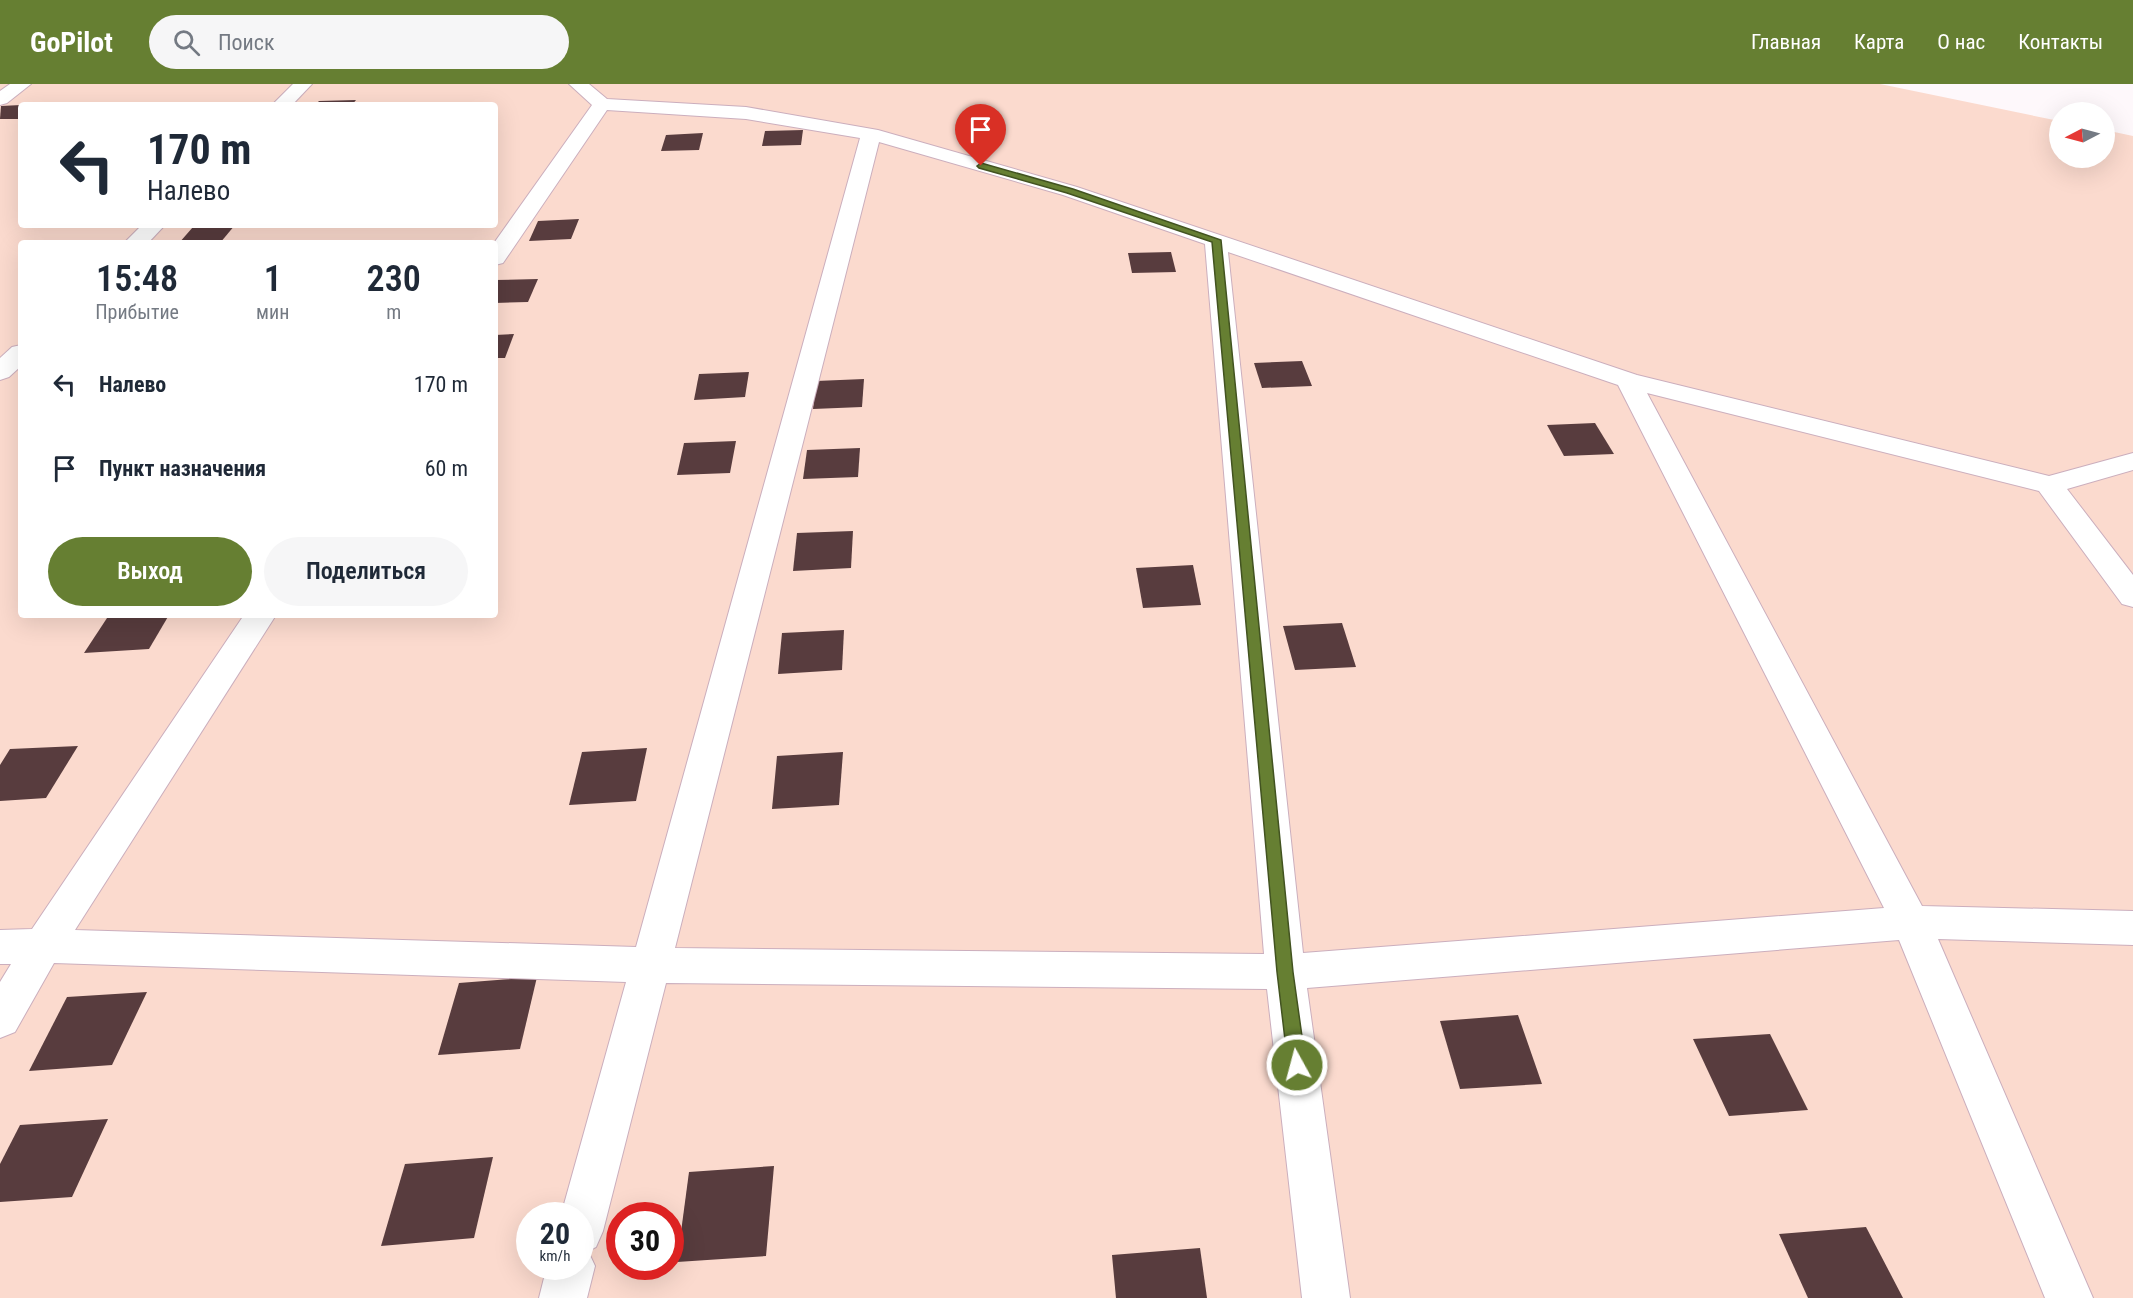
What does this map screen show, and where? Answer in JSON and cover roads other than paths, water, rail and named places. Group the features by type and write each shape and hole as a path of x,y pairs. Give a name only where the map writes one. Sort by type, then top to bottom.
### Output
{"street":[{"path":"0,99 22,84"},
{"path":"284,102 303,84"},
{"path":"578,84 602,104 746,113 870,134 1070,191 1628,380 2049,485 2133,461"},
{"path":"498,254 602,104"},
{"path":"588,1202 870,134"},
{"path":"138,240 151,228"},
{"path":"1216,240 1285,972 1326,1298"},
{"path":"0,372 18,355"},
{"path":"1628,380 1911,922 2069,1298"},
{"path":"2049,485 2133,597"},
{"path":"0,1018 43,946 258,618"},
{"path":"0,946 652,964 1285,972 1911,922 2133,928"},
{"path":"563,1298 568,1280"}]}
